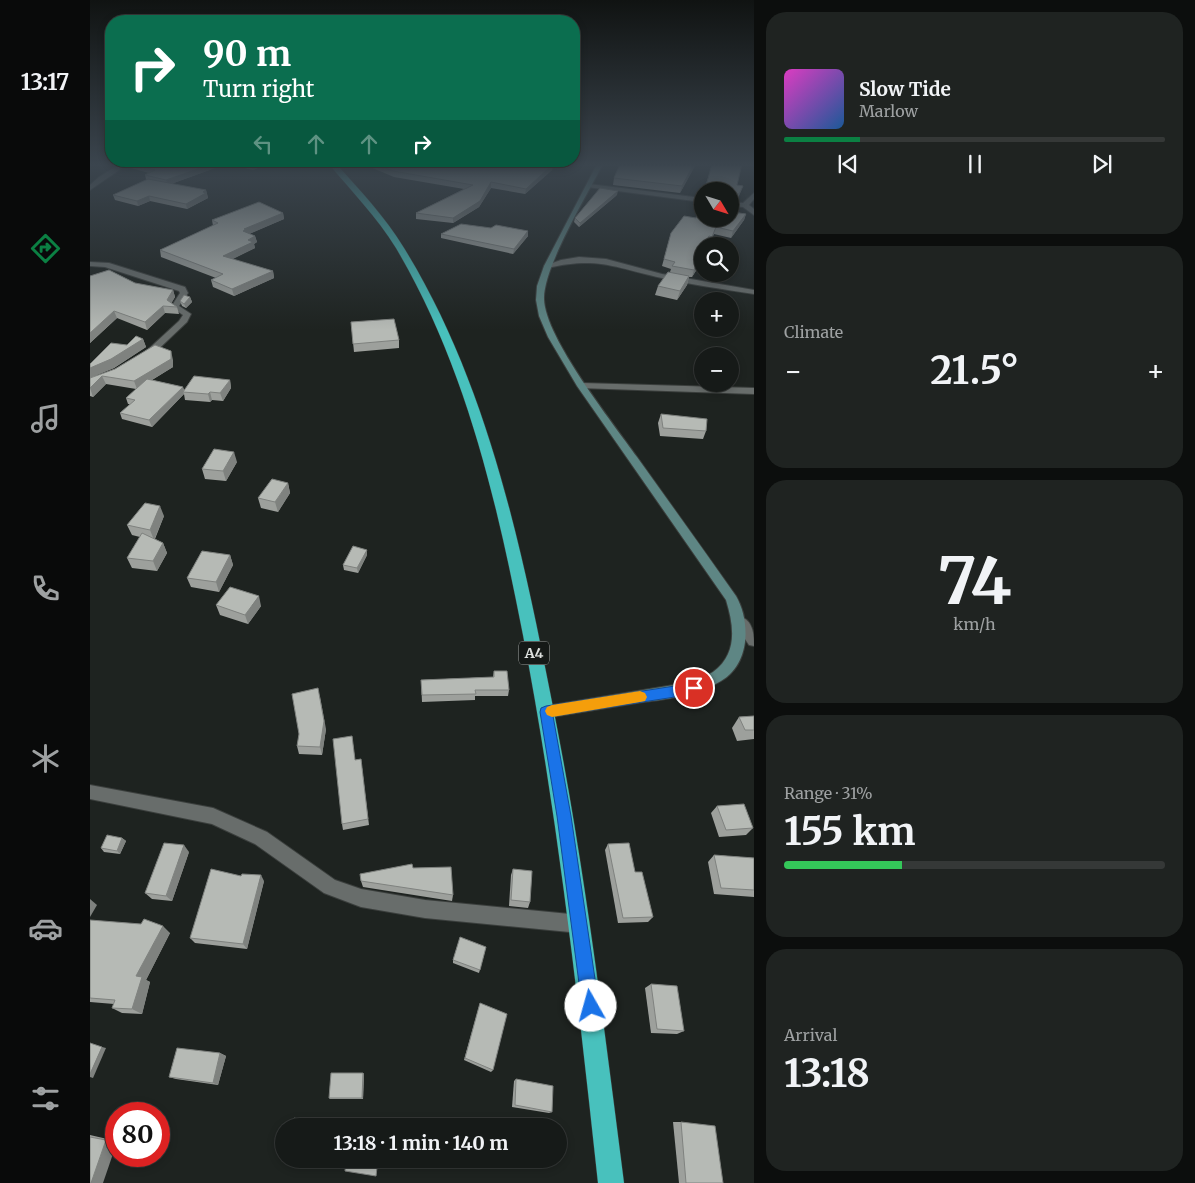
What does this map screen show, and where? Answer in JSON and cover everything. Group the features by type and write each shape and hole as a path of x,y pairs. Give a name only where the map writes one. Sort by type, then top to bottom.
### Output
{"highway":[{"name":"A4","path":"379,219 400,249 438,322 462,378 518,570 546,712 580,924 611,1183"}],"main road":[{"path":"546,712 694,688 718,676 732,661 739,642 739,621 732,599 582,386 552,337 543,316 540,300 541,286 548,266 572,219"}],"street":[{"path":"548,266 578,258 596,260 657,275 754,292"},
{"path":"90,264 106,265 141,275 176,286 184,292 175,307 187,314 183,322 142,360 133,364"},
{"path":"582,386 754,391"},
{"path":"739,621 754,640"},
{"path":"90,792 213,816 261,838 330,887 361,898 425,908 580,924"}],"building":[{"path":"268,219 244,229 246,230 243,231 255,236 248,240 253,242 223,256 273,271 232,289 211,280 223,274 160,250 218,223 212,220"},
{"path":"576,219 585,219 580,223"},
{"path":"682,219 694,219 694,228 716,228 712,237 694,237 694,270 672,266 675,262 664,259 671,233"},
{"path":"461,224 491,228 496,225 528,231 514,249 441,234"},
{"path":"720,228 735,228 733,231"},
{"path":"109,270 135,283 173,290 167,300 177,307 163,306 145,322 114,311 90,333 90,276"},
{"path":"668,272 689,276 680,291 658,286"},
{"path":"184,295 190,297 184,304 180,301"},
{"path":"394,319 399,340 353,344 351,322"},
{"path":"136,336 143,339 111,359 90,368 90,364 111,343 127,345"},
{"path":"155,345 171,351 171,359 134,381 102,376 90,388 90,378 115,369"},
{"path":"194,376 230,380 220,393 183,392"},
{"path":"147,379 183,387 149,420 120,413 135,400 126,398"},
{"path":"661,414 707,419 706,431 663,428"},
{"path":"214,449 234,452 223,471 202,469"},
{"path":"272,479 288,483 275,502 258,498"},
{"path":"145,503 160,506 150,530 127,525"},
{"path":"142,533 163,543 153,561 127,558"},
{"path":"353,546 367,550 357,568 343,565"},
{"path":"202,551 230,555 216,582 187,578"},
{"path":"230,587 259,596 245,615 216,605"},
{"path":"494,671 507,671 509,690 475,690 476,694 422,695 421,680 494,677"},
{"path":"318,688 324,721 320,747 297,746 299,734 292,694"},
{"path":"754,716 754,730 745,730 739,717"},
{"path":"352,736 355,760 361,759 368,819 342,824 333,739"},
{"path":"744,804 753,828 726,830 717,806"},
{"path":"107,835 122,838 117,851 101,848"},
{"path":"164,843 184,845 166,896 145,893"},
{"path":"629,843 635,872 642,872 653,917 623,918 608,844"},
{"path":"714,855 754,858 754,890 721,888"},
{"path":"412,864 413,868 451,867 453,895 361,881 360,874"},
{"path":"211,869 241,876 242,874 261,875 243,944 190,938"},
{"path":"513,869 532,871 530,902 511,900"},
{"path":"144,919 163,926 136,976 142,977 132,1009 112,1008 115,1000 90,998 90,920 141,924"},
{"path":"460,937 486,947 480,970 453,960"},
{"path":"651,984 677,986 684,1031 657,1029"},
{"path":"480,1003 507,1014 493,1070 465,1058"},
{"path":"90,1043 102,1047 90,1074"},
{"path":"177,1048 220,1053 213,1083 169,1077"},
{"path":"331,1073 363,1073 362,1098 329,1098"},
{"path":"516,1079 553,1086 552,1112 515,1105"},
{"path":"681,1122 715,1126 723,1183 686,1183"},
{"path":"90,1137 105,1140 105,1143 90,1183"},
{"path":"345,1168 377,1168 376,1176 345,1171"}],"slow traffic":[{"path":"552,711 640,697"}],"route":[{"path":"591,1006 564,816 546,712 694,688"}]}
